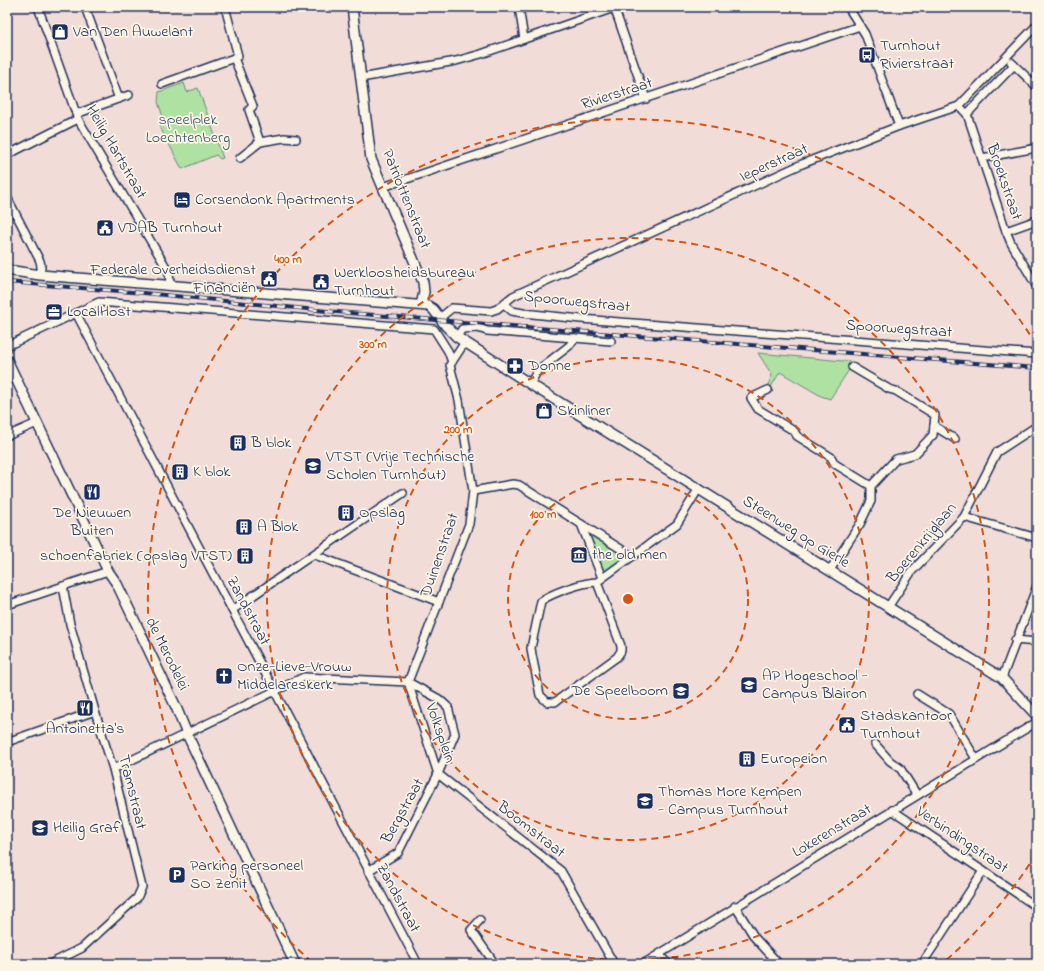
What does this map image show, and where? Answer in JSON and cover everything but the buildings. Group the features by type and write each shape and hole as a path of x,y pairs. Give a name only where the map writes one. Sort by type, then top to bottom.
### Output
{"street":[{"name":"Heilig Hartstraat","path":"38,7 77,116 169,272 170,284"},
{"path":"85,7 119,99"},
{"path":"162,84 238,56 225,7"},
{"name":"Patriottenstraat","path":"352,7 371,159 423,282 424,292 421,306"},
{"path":"519,7 524,39"},
{"path":"848,7 865,34 900,126"},
{"path":"361,78 456,61 614,8 646,99"},
{"name":"Ieperstraat","path":"504,304 514,296 788,171 900,126 959,106 1037,25"},
{"name":"Rivierstraat","path":"383,187 860,26"},
{"path":"1007,57 1037,87"},
{"path":"234,58 253,106 249,110 260,142"},
{"path":"967,114 1014,65"},
{"path":"7,155 77,116 129,95"},
{"name":"Broekstraat","path":"959,106 967,114 1011,243 1037,287"},
{"path":"240,158 260,142 284,138 296,139"},
{"path":"982,158 1037,148"},
{"path":"7,197 40,260 40,274"},
{"path":"1006,231 1037,220"},
{"path":"7,270 428,306 433,309 440,318"},
{"name":"Duinenstraat","path":"76,313 100,302 434,329 448,352 452,362 450,365 459,400 473,491 469,524 408,682"},
{"name":"Spoorwegstraat","path":"440,318 452,308 491,311 504,304 512,310 523,313 582,319 1037,354"},
{"path":"7,346 76,313"},
{"name":"Zandstraat","path":"76,313 418,964"},
{"name":"Steenweg op Gierle","path":"440,318 450,332 530,384 1002,678 1037,716"},
{"path":"457,337 462,329 478,328 611,341"},
{"path":"530,384 538,370 569,346 575,338"},
{"path":"452,362 465,342"},
{"name":"de Merodelei","path":"7,360 108,571 117,584 176,707 187,734 295,964"},
{"path":"830,570 860,524 871,501 871,486 896,459 915,454 933,435 934,426 935,415 896,391 889,389 852,367"},
{"path":"768,390 752,398 758,409 794,431 797,436 832,457 835,464 871,486"},
{"path":"7,436 37,423"},
{"path":"934,426 955,439"},
{"name":"Boerenkrijglaan","path":"888,607 912,571 964,517 997,452 1037,426"},
{"path":"473,491 513,484 519,485 632,556"},
{"path":"581,524 600,580 621,646 621,651 617,658 555,702 547,702 540,695 531,648 541,601 548,596 589,582 600,580 677,524 699,488"},
{"path":"232,610 403,494"},
{"path":"964,517 1037,538"},
{"path":"314,555 439,602"},
{"path":"7,604 108,571"},
{"name":"Tramstraat","path":"50,964 82,948 137,898 142,886 113,769 94,711 70,624 63,586"},
{"path":"1002,678 1015,640 1037,586"},
{"path":"1015,640 1037,642"},
{"path":"113,769 304,677 408,682"},
{"name":"Volksplein","path":"408,682 439,699 448,707 455,734 438,774"},
{"name":"Volksplein","path":"408,682 438,774"},
{"path":"917,694 948,714 976,759"},
{"path":"7,742 94,711"},
{"name":"Lokerenstraat","path":"643,964 735,906 1037,722"},
{"path":"875,744 890,761 900,768 917,795"},
{"name":"Bergstraat","path":"368,871 398,853 438,774"},
{"name":"Boomstraat","path":"438,774 561,871 614,964"},
{"name":"Verbindingstraat","path":"892,810 1037,907"},
{"path":"924,964 924,961 983,871"},
{"path":"735,906 755,938 779,964"},
{"path":"480,920 471,930 495,964"},
{"path":"659,954 668,964"}],"green space":[{"name":"speelplek Loechtenberg","path":"184,83 187,92 198,88 223,158 220,159 216,155 182,169 160,127 165,123 158,102 159,92"},
{"path":"758,353 854,362 830,399 821,396 780,372 771,387 768,385 772,375"},
{"path":"586,530 630,556 603,575"}],"railway":[{"path":"7,282 144,293 337,312 1037,368"}],"place":[{"name":"Van Den Auwelant","path":"60,32"},
{"name":"Turnhout Rivierstraat","path":"867,55"},
{"name":"Corsendonk Apartments","path":"182,200"},
{"name":"VDAB Turnhout","path":"105,228"},
{"name":"Federale Overheidsdienst Financiën","path":"269,279"},
{"name":"Werkloosheidsbureau Turnhout","path":"321,282"},
{"name":"LocalHost","path":"54,312"},
{"name":"Donne","path":"515,366"},
{"name":"Skinliner","path":"544,411"},
{"name":"B blok","path":"238,443"},
{"name":"VTST (Vrije Technische Scholen Turnhout)","path":"313,466"},
{"name":"K blok","path":"180,472"},
{"name":"De Nieuwen Buiten","path":"92,492"},
{"name":"Opslag","path":"346,513"},
{"name":"A Blok","path":"244,527"},
{"name":"the old men","path":"579,555"},
{"name":"schoenfabriek (opslag VTST)","path":"245,556"},
{"name":"Onze-Lieve-Vrouw Middelareskerk","path":"224,676"},
{"name":"AP Hogeschool - Campus Blairon","path":"749,685"},
{"name":"De Speelboom","path":"681,691"},
{"name":"Antoinetta's","path":"85,708"},
{"name":"Stadskantoor Turnhout","path":"847,725"},
{"name":"Europeion","path":"747,759"},
{"name":"Thomas More Kempen - Campus Turnhout","path":"645,801"},
{"name":"Heilig Graf","path":"40,828"},
{"name":"Parking personeel SO Zenit","path":"177,875"}]}
